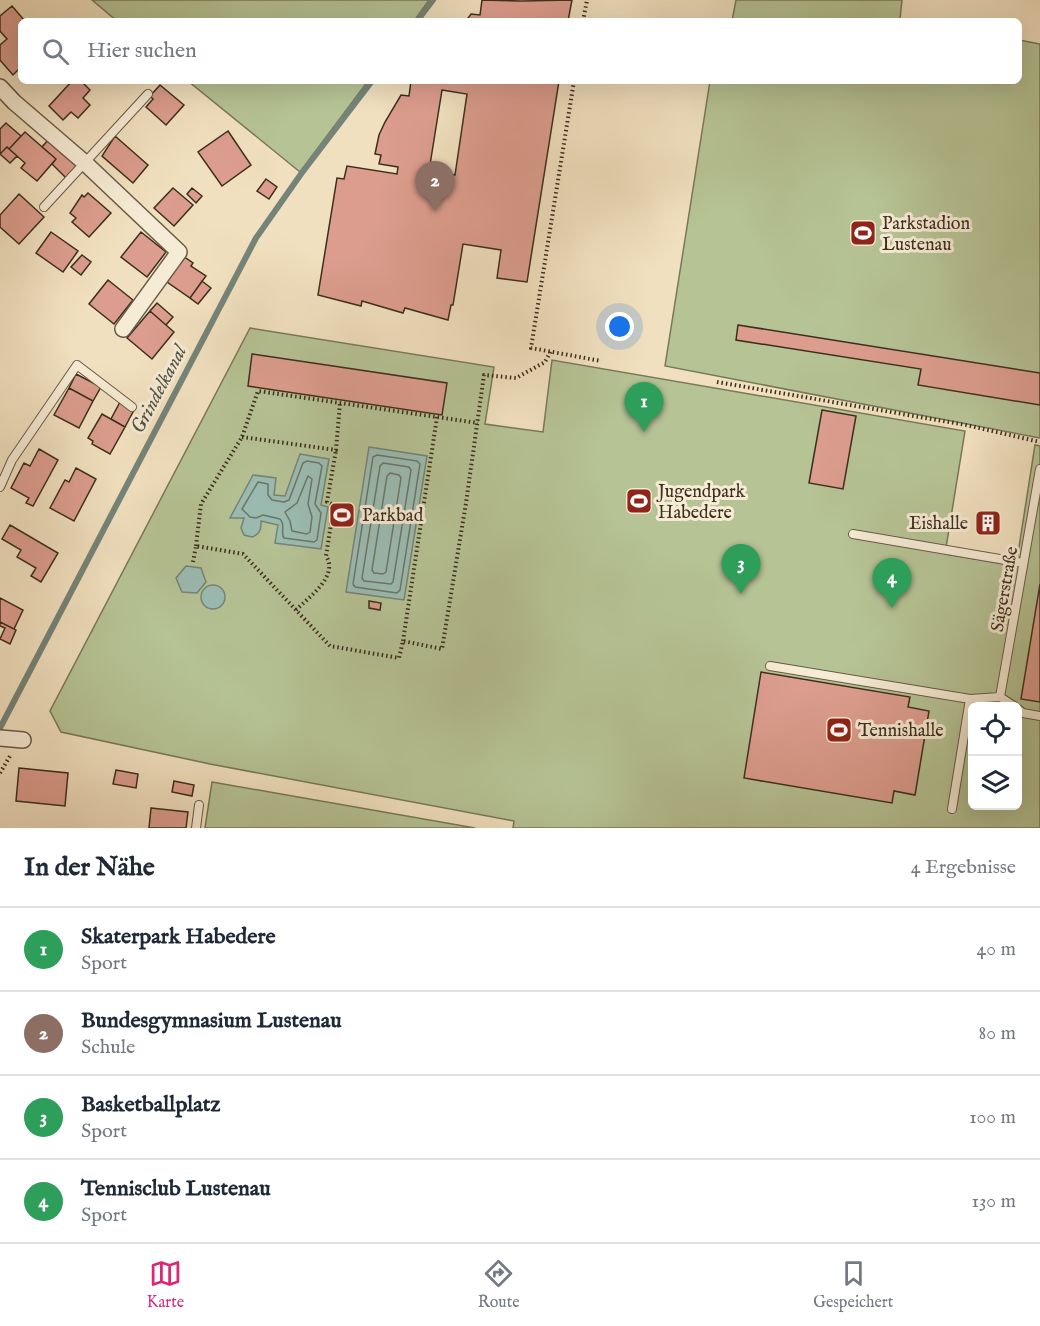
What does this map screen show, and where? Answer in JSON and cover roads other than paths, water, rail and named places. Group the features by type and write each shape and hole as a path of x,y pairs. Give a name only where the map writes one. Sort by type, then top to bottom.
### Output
{"street":[{"path":"0,87 179,252 123,329"}],"lane":[{"path":"44,207 148,94"},
{"path":"0,487 12,460 77,365 132,407"},
{"name":"Sägerstraße","path":"1000,697 1040,470"},
{"path":"853,534 1023,563"},
{"path":"770,666 970,699 1000,697 1007,702"},
{"path":"952,810 970,699"},
{"path":"1022,712 1040,716"},
{"path":"196,828 199,805"}],"water":[{"path":"369,447 427,456 404,600 346,592"},
{"path":"300,454 329,459 321,505 328,507 321,549 275,543 278,525 261,521 261,528 257,534 252,537 244,535 241,528 244,518 230,518 253,475 276,478 274,495 285,496"},
{"path":"186,566 201,568 206,582 197,593 182,592 176,578"},
{"path":"213,585 218,586 224,592 224,602 218,608 213,609 208,608 202,602 201,597 202,592 208,586"}],"waterway":[{"name":"Grindelkanal","path":"419,18 433,0"},
{"name":"Grindelkanal","path":"0,728 256,238 301,174 370,84"}],"place":[{"name":"Bundesgymnasium Lustenau","path":"435,211"},
{"name":"Parkstadion Lustenau","path":"863,233"},
{"name":"Skaterpark Habedere","path":"644,432"},
{"name":"Jugendpark Habedere","path":"639,501"},
{"name":"Parkbad","path":"342,515"},
{"name":"Eishalle","path":"988,523"},
{"name":"Basketballplatz","path":"741,594"},
{"name":"Tennisclub Lustenau","path":"892,608"},
{"name":"Tennishalle","path":"839,730"}]}
